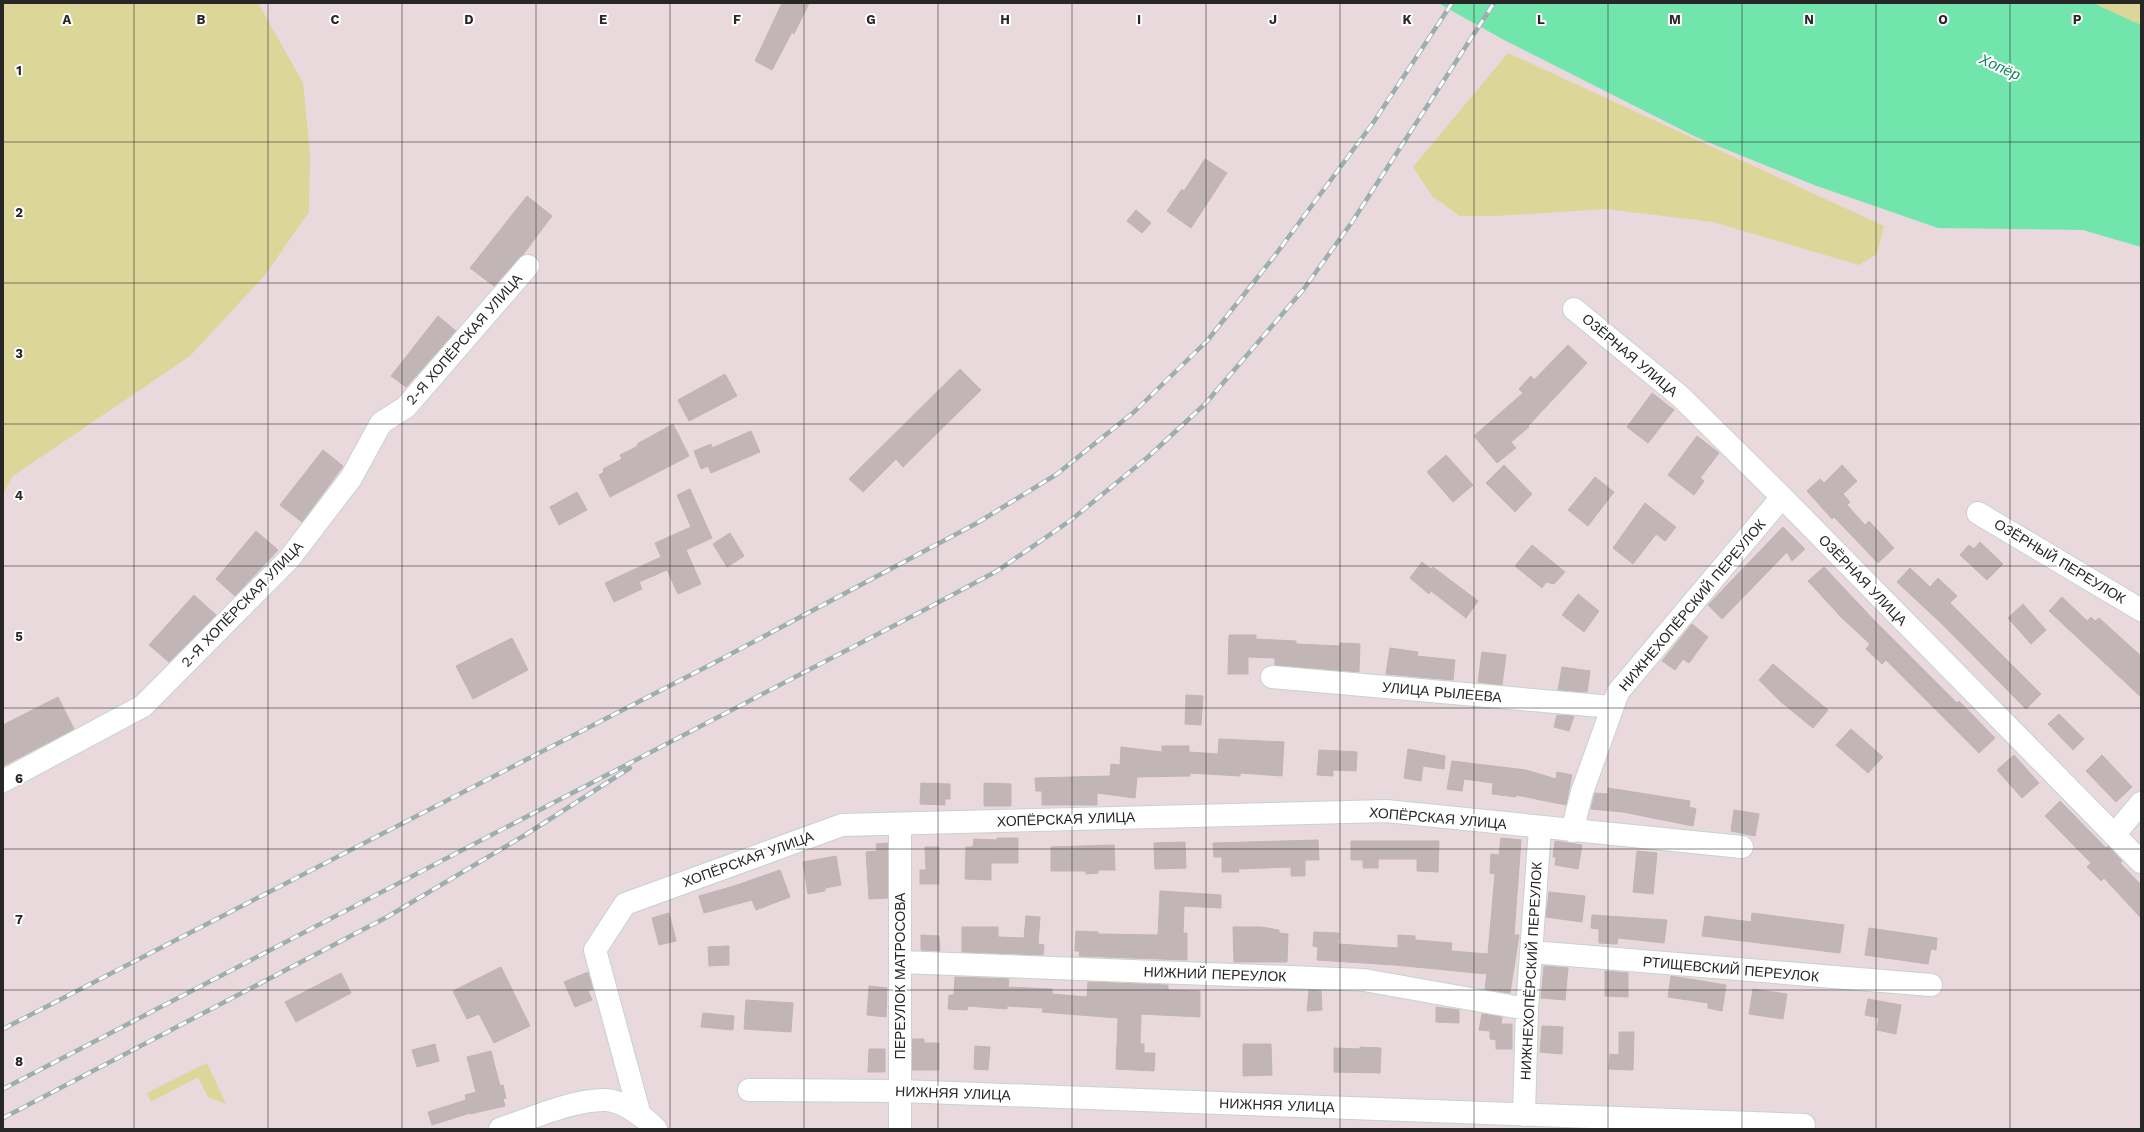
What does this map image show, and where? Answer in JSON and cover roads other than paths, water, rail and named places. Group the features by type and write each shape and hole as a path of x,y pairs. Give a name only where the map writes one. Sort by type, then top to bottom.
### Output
{"street":[{"name":"2-Я ХОПЁРСКАЯ УЛИЦА","path":"3,781 143,706 289,559 351,478 381,423 406,407 528,266"},
{"name":"ОЗЁРНАЯ УЛИЦА","path":"1574,309 1681,397 1782,497 2141,862"},
{"name":"НИЖНЕХОПЁРСКИЙ ПЕРЕУЛОК","path":"1572,831 1582,792 1618,692 1782,497"},
{"name":"ОЗЁРНЫЙ ПЕРЕУЛОК","path":"1978,513 2141,610"},
{"name":"УЛИЦА РЫЛЕЕВА","path":"1272,678 1612,707"},
{"path":"2114,835 2141,803"},
{"name":"ХОПЁРСКАЯ УЛИЦА","path":"639,1112 595,950 625,904 842,825 1386,810 1540,828 1742,847"},
{"name":"ПЕРЕУЛОК МАТРОСОВА","path":"900,824 900,1129"},
{"name":"НИЖНЕХОПЁРСКИЙ ПЕРЕУЛОК","path":"1524,1115 1527,1009 1540,828"},
{"name":"РТИЩЕВСКИЙ ПЕРЕУЛОК","path":"1532,952 1931,985"},
{"name":"НИЖНИЙ ПЕРЕУЛОК","path":"900,962 1364,980 1527,1009"},
{"name":"НИЖНЯЯ УЛИЦА","path":"749,1090 900,1091 1804,1125"},
{"path":"500,1129 570,1106 607,1100 639,1112 656,1129"}],"water":[{"name":"Хопёр","path":"1438,3 2093,3 2141,25 2141,247 2083,230 1938,228 1814,185 1698,138 1504,40"}],"railway":[{"path":"3,1029 710,665 977,523 1057,474 1134,412 1207,341 1276,254 1373,123 1452,3"},
{"path":"3,1089 926,609 997,571 1071,520 1148,457 1205,404 1303,290 1352,222 1494,3"},
{"path":"3,1118 387,917 525,835 630,768"}]}
